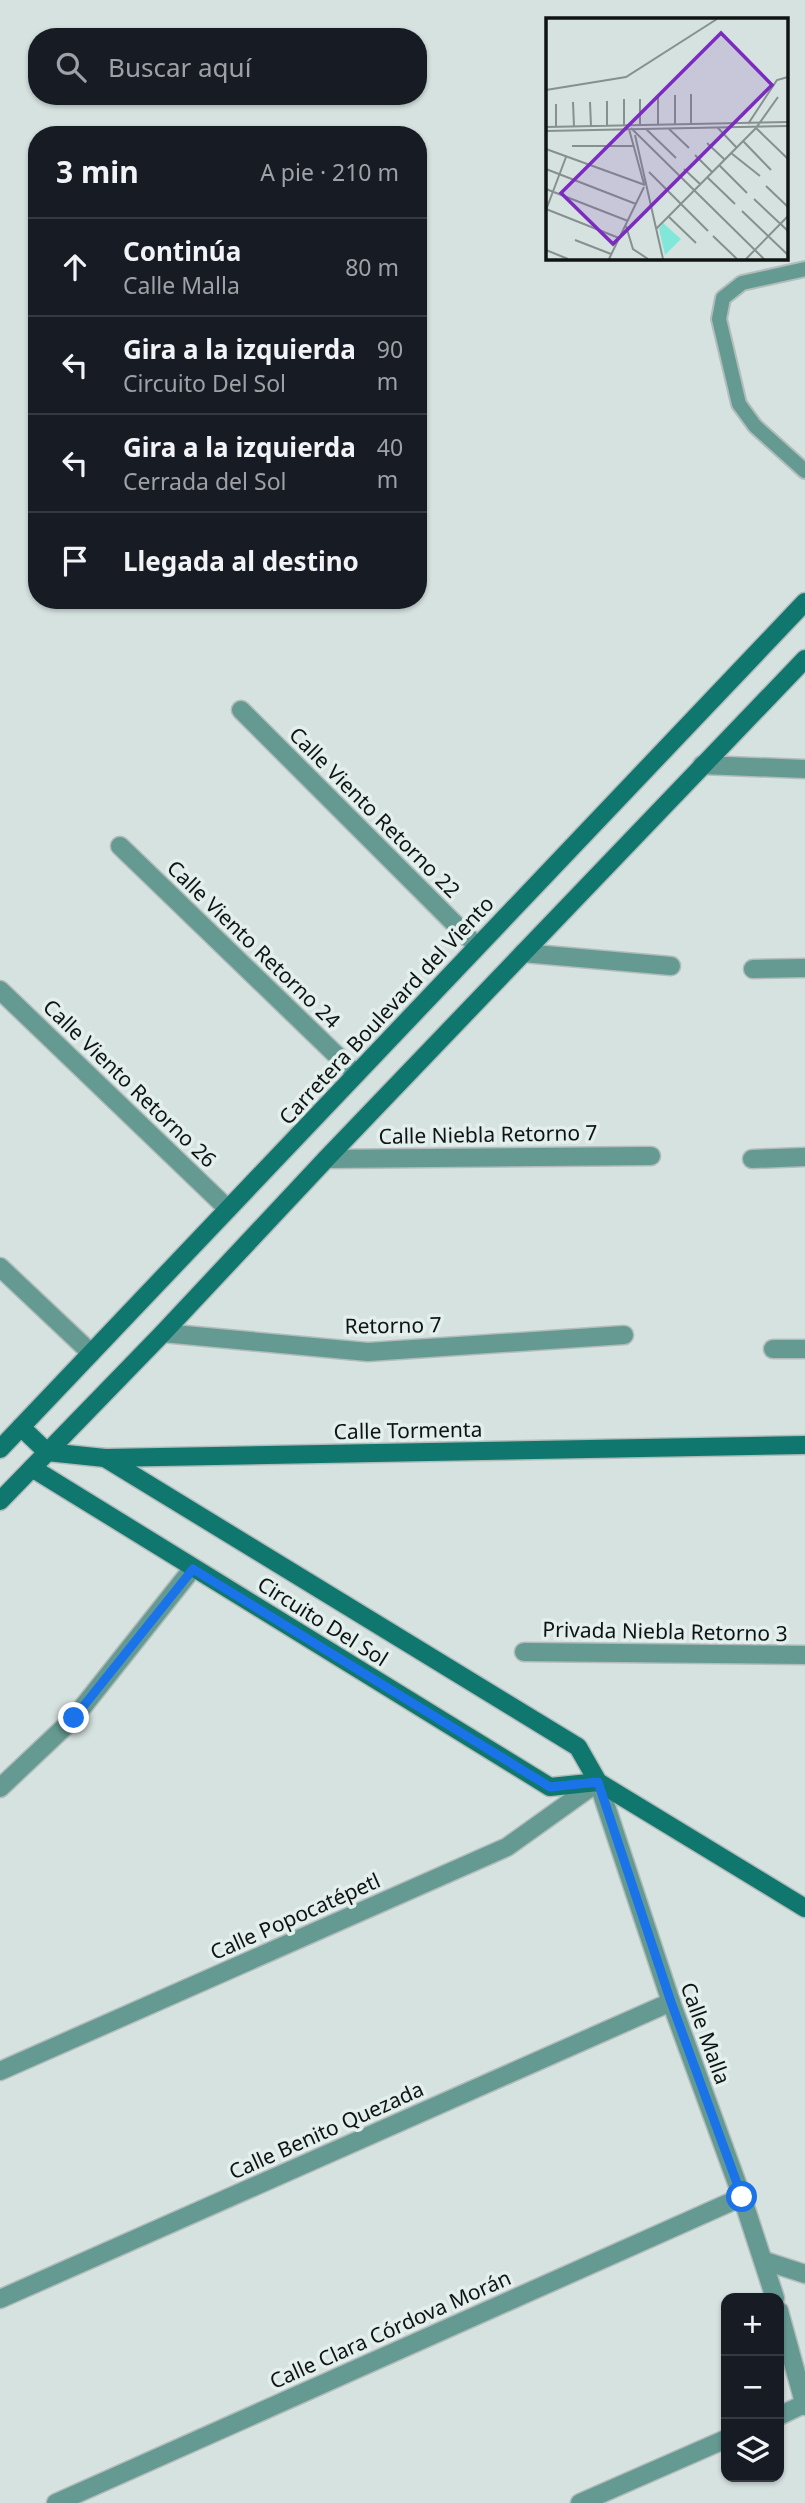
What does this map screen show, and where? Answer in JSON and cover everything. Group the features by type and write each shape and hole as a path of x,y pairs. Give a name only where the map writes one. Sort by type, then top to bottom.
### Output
{"street":[{"name":"Carretera Boulevard del Viento","path":"0,1449 805,602"},
{"path":"0,1501 805,659"},
{"name":"Calle Viento Retorno 22","path":"241,710 477,946"},
{"path":"702,765 805,769"},
{"name":"Calle Viento Retorno 24","path":"120,846 356,1074"},
{"path":"523,953 671,966"},
{"path":"753,969 805,968"},
{"name":"Calle Viento Retorno 26","path":"0,989 228,1209"},
{"name":"Calle Niebla Retorno 7","path":"326,1159 651,1156"},
{"path":"752,1159 805,1157"},
{"path":"0,1267 91,1353"},
{"name":"Retorno 7","path":"163,1333 368,1352 624,1335"},
{"path":"773,1349 805,1349"},
{"path":"21,1427 47,1452"},
{"name":"Calle Tormenta","path":"47,1452 105,1458 805,1445"},
{"name":"Circuito Del Sol","path":"105,1458 578,1747 598,1782 805,1908"},
{"name":"Circuito Del Sol","path":"32,1468 550,1787 598,1782"},
{"path":"0,1788 74,1718 193,1569"},
{"name":"Privada Niebla Retorno 3","path":"524,1652 805,1656"},
{"name":"Calle Malla","path":"598,1782 671,2002 765,2261 774,2293"},
{"name":"Calle Popocatépetl","path":"0,2071 507,1847 598,1782"},
{"name":"Calle Benito Quezada","path":"0,2299 671,2002"},
{"name":"Calle Clara Córdova Morán","path":"56,2503 742,2197"},
{"path":"765,2261 805,2274"},
{"path":"784,2329 805,2405 784,2414"},
{"path":"580,2503 721,2441"}],"lane":[{"path":"805,269 742,283 723,298 719,319 739,404 755,426 805,471"}],"route":[{"path":"74,1718 193,1569 550,1787 598,1782 671,2002 742,2197"}]}
